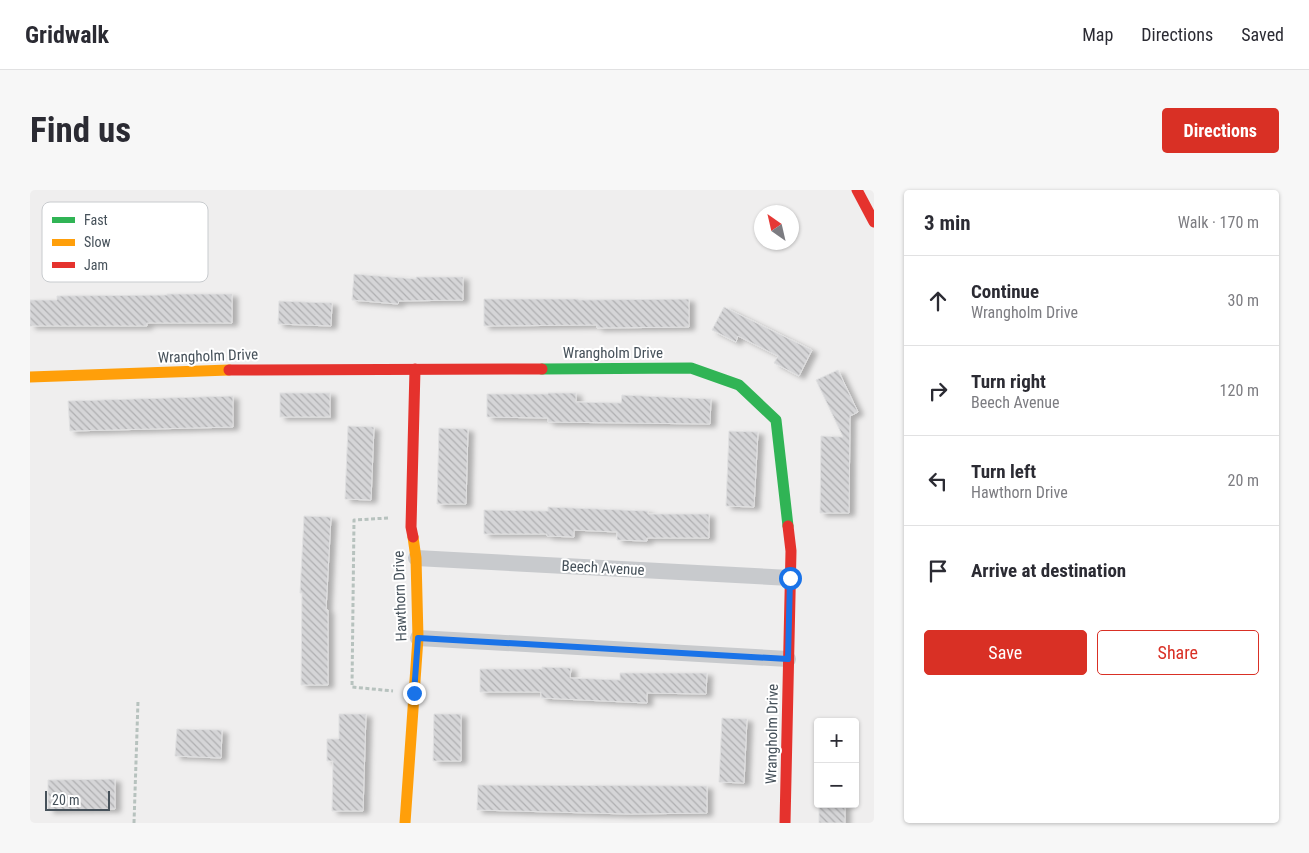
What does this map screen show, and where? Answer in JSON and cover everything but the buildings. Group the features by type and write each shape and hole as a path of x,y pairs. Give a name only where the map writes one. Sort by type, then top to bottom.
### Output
{"street":[{"path":"857,190 874,222"},
{"name":"Wrangholm Drive","path":"30,377 226,370 691,368 739,385 776,420 791,551 785,823"},
{"name":"Hawthorn Drive","path":"405,823 418,638 416,558 411,527 415,369"},
{"name":"Beech Avenue","path":"416,558 790,578"},
{"path":"418,638 788,659"}],"path":[{"path":"412,516 354,520 352,687 414,693"},
{"path":"134,823 138,701"}],"traffic: fast":[{"path":"542,369 691,368 739,385 776,420 788,526"}],"traffic: slow":[{"path":"30,377 229,370"},
{"path":"405,823 418,638 416,558 413,537"}],"traffic: jam":[{"path":"857,190 874,222"},
{"path":"413,537 411,527 415,369"},
{"path":"229,370 542,369"},
{"path":"785,823 791,551 788,526"}],"route":[{"path":"414,693 418,638 788,659 790,578"}]}
